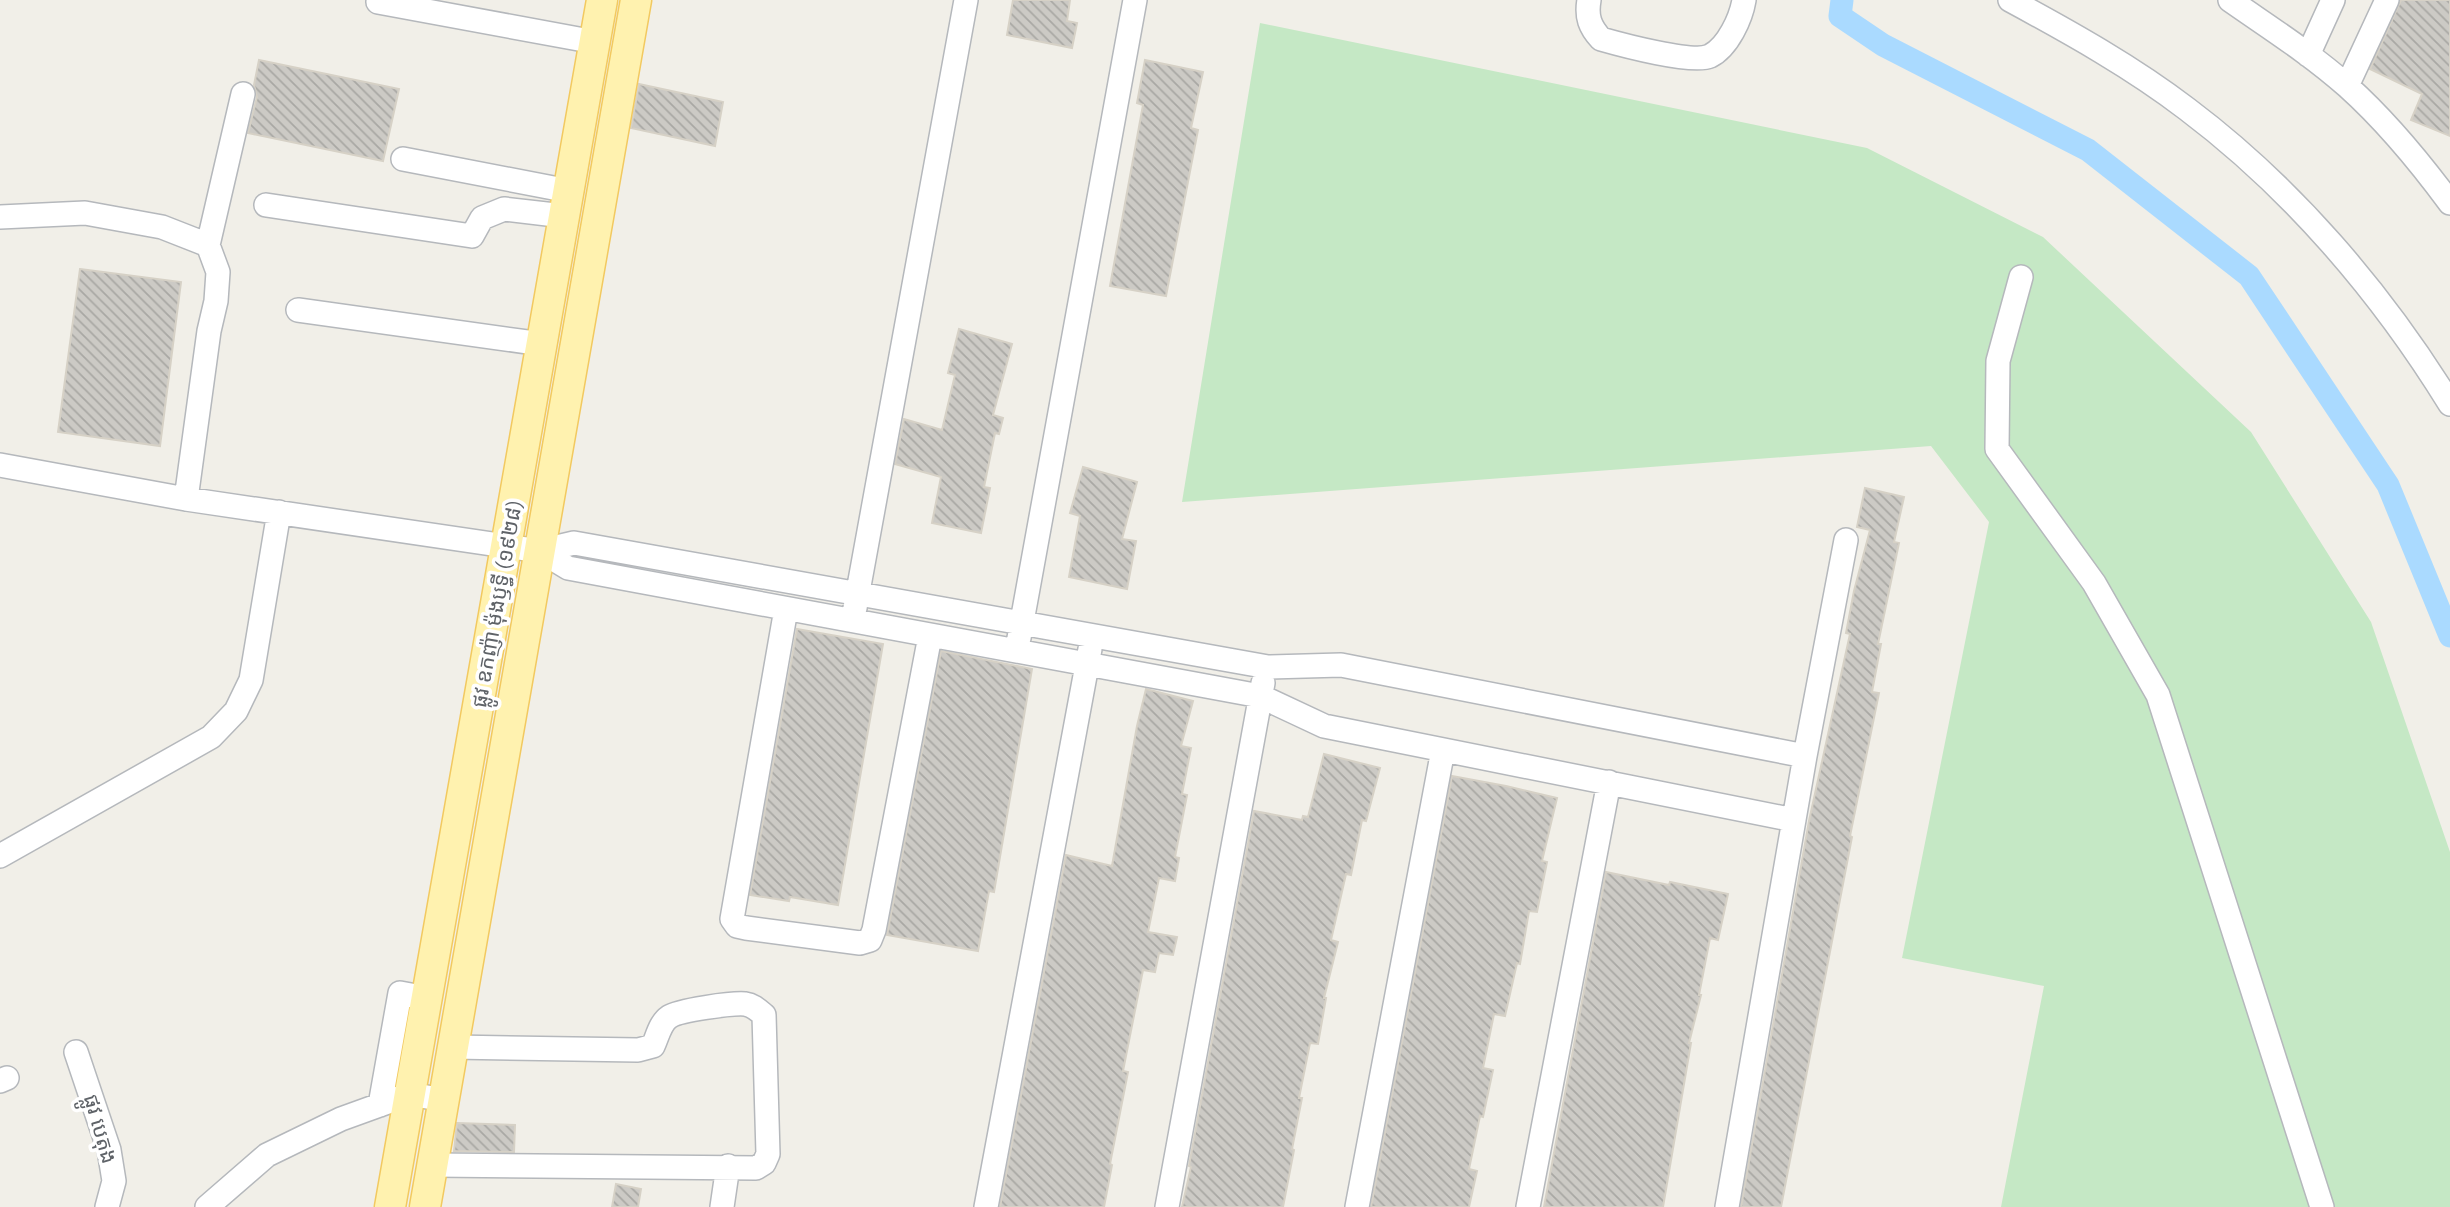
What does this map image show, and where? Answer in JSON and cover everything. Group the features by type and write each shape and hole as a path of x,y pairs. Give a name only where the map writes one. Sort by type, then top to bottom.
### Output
{"main road":[{"name":"ផ្លូវ ឧកញ៉ា ម៉ុងឫទ្ធី (១៩២៨)","path":"390,1207 404,1075 427,998 603,0"},
{"name":"ផ្លូវ ឧកញ៉ា ម៉ុងឫទ្ធី (១៩២៨)","path":"425,1207 636,0"}],"street":[{"path":"852,621 965,0"},
{"path":"1016,651 1135,0"},
{"path":"1589,0 1587,13 1591,28 1601,39 1694,59 1710,56 1722,45 1738,21 1744,0"},
{"path":"2010,0 2143,78 2232,146 2310,222 2362,279 2399,327 2450,404"},
{"path":"2230,0 2347,86 2405,146 2450,203"},
{"path":"2308,55 2333,0"},
{"path":"2347,86 2387,0"},
{"path":"378,2 595,42"},
{"path":"186,499 209,331 216,301 218,272 208,246 243,94"},
{"path":"403,159 567,203"},
{"path":"265,205 472,236 482,218 503,209 567,203"},
{"path":"0,217 85,213 162,227 208,246"},
{"path":"2021,276 1998,361 1997,449 2094,583 2158,695 2322,1207"},
{"path":"298,310 542,344"},
{"path":"0,465 186,499 540,551 574,543 1268,667 1342,665 1805,756"},
{"path":"0,856 211,737 236,711 251,680 279,512"},
{"path":"1727,1207 1805,756 1846,540"},
{"path":"540,551 568,568 1260,696 1324,726 1794,820"},
{"path":"786,609 732,919 737,926 746,928 860,943 870,940 930,636"},
{"path":"986,1207 1093,636"},
{"path":"1167,1207 1260,696 1268,667"},
{"path":"1357,1207 1443,750"},
{"path":"1528,1207 1609,782"},
{"path":"404,1075 448,1074 638,1050 653,1046 669,1017 708,1007 744,1004 755,1007 764,1015 768,1154 764,1163 756,1168 433,1165"},
{"name":"ផ្លូវ បេតុង","path":"76,1052 109,1150 114,1181 107,1207"},
{"path":"207,1207 267,1155 341,1119 380,1105 404,1075"},
{"path":"380,1105 404,1075"},
{"path":"722,1207 728,1166"}],"green space":[{"path":"1260,23 1867,148 2043,237 2251,432 2371,622 2450,852 2450,1207 2001,1207 2044,986 1902,958 1989,522 1931,446 1182,502"}],"building":[{"path":"1013,0 1070,0 1067,21 1077,23 1072,48 1007,35"},
{"path":"2401,0 2450,0 2450,136 2411,120 2422,94 2370,69"},
{"path":"259,60 399,89 383,161 248,133 257,97 254,85"},
{"path":"1145,60 1203,72 1191,128 1198,130 1166,296 1110,286 1143,105 1137,103"},
{"path":"639,84 723,102 715,146 631,128"},
{"path":"80,269 181,282 160,446 58,432"},
{"path":"959,329 1012,344 993,415 1003,418 999,434 995,433 984,487 990,488 981,533 932,523 941,477 895,464 904,419 942,430 955,375 948,373"},
{"path":"1083,467 1137,482 1122,539 1136,541 1127,589 1069,577 1080,516 1070,513"},
{"path":"1865,488 1904,497 1894,542 1899,543 1878,644 1881,644 1872,692 1879,693 1781,1207 1741,1207 1809,821 1850,634 1846,633 1854,591 1870,530 1857,527"},
{"path":"797,629 883,644 838,905 790,897 789,901 750,895"},
{"path":"941,651 1032,669 994,892 989,891 978,951 887,935"},
{"path":"1146,689 1193,701 1181,746 1191,748 1182,794 1187,795 1175,857 1179,858 1175,881 1159,878 1148,932 1177,937 1173,955 1159,953 1155,972 1143,970 1123,1071 1128,1072 1104,1207 1000,1207 1066,855 1112,866"},
{"path":"1324,754 1380,768 1366,821 1362,820 1351,875 1346,874 1331,940 1338,942 1324,998 1318,1044 1310,1043 1283,1207 1182,1207 1254,811 1302,820 1303,816 1308,817"},
{"path":"1452,776 1557,798 1542,861 1547,862 1537,912 1529,911 1520,964 1517,963 1505,1016 1494,1014 1483,1068 1493,1070 1469,1169 1477,1171 1469,1207 1371,1207"},
{"path":"1606,872 1728,894 1718,940 1710,938 1701,995 1689,1043 1663,1207 1544,1207"},
{"path":"457,1123 515,1125 514,1152 454,1151"},
{"path":"616,1184 641,1189 638,1207 612,1207"}],"waterway":[{"path":"1842,0 1840,16 1883,45 2088,150 2249,276 2388,485 2450,636"}]}
